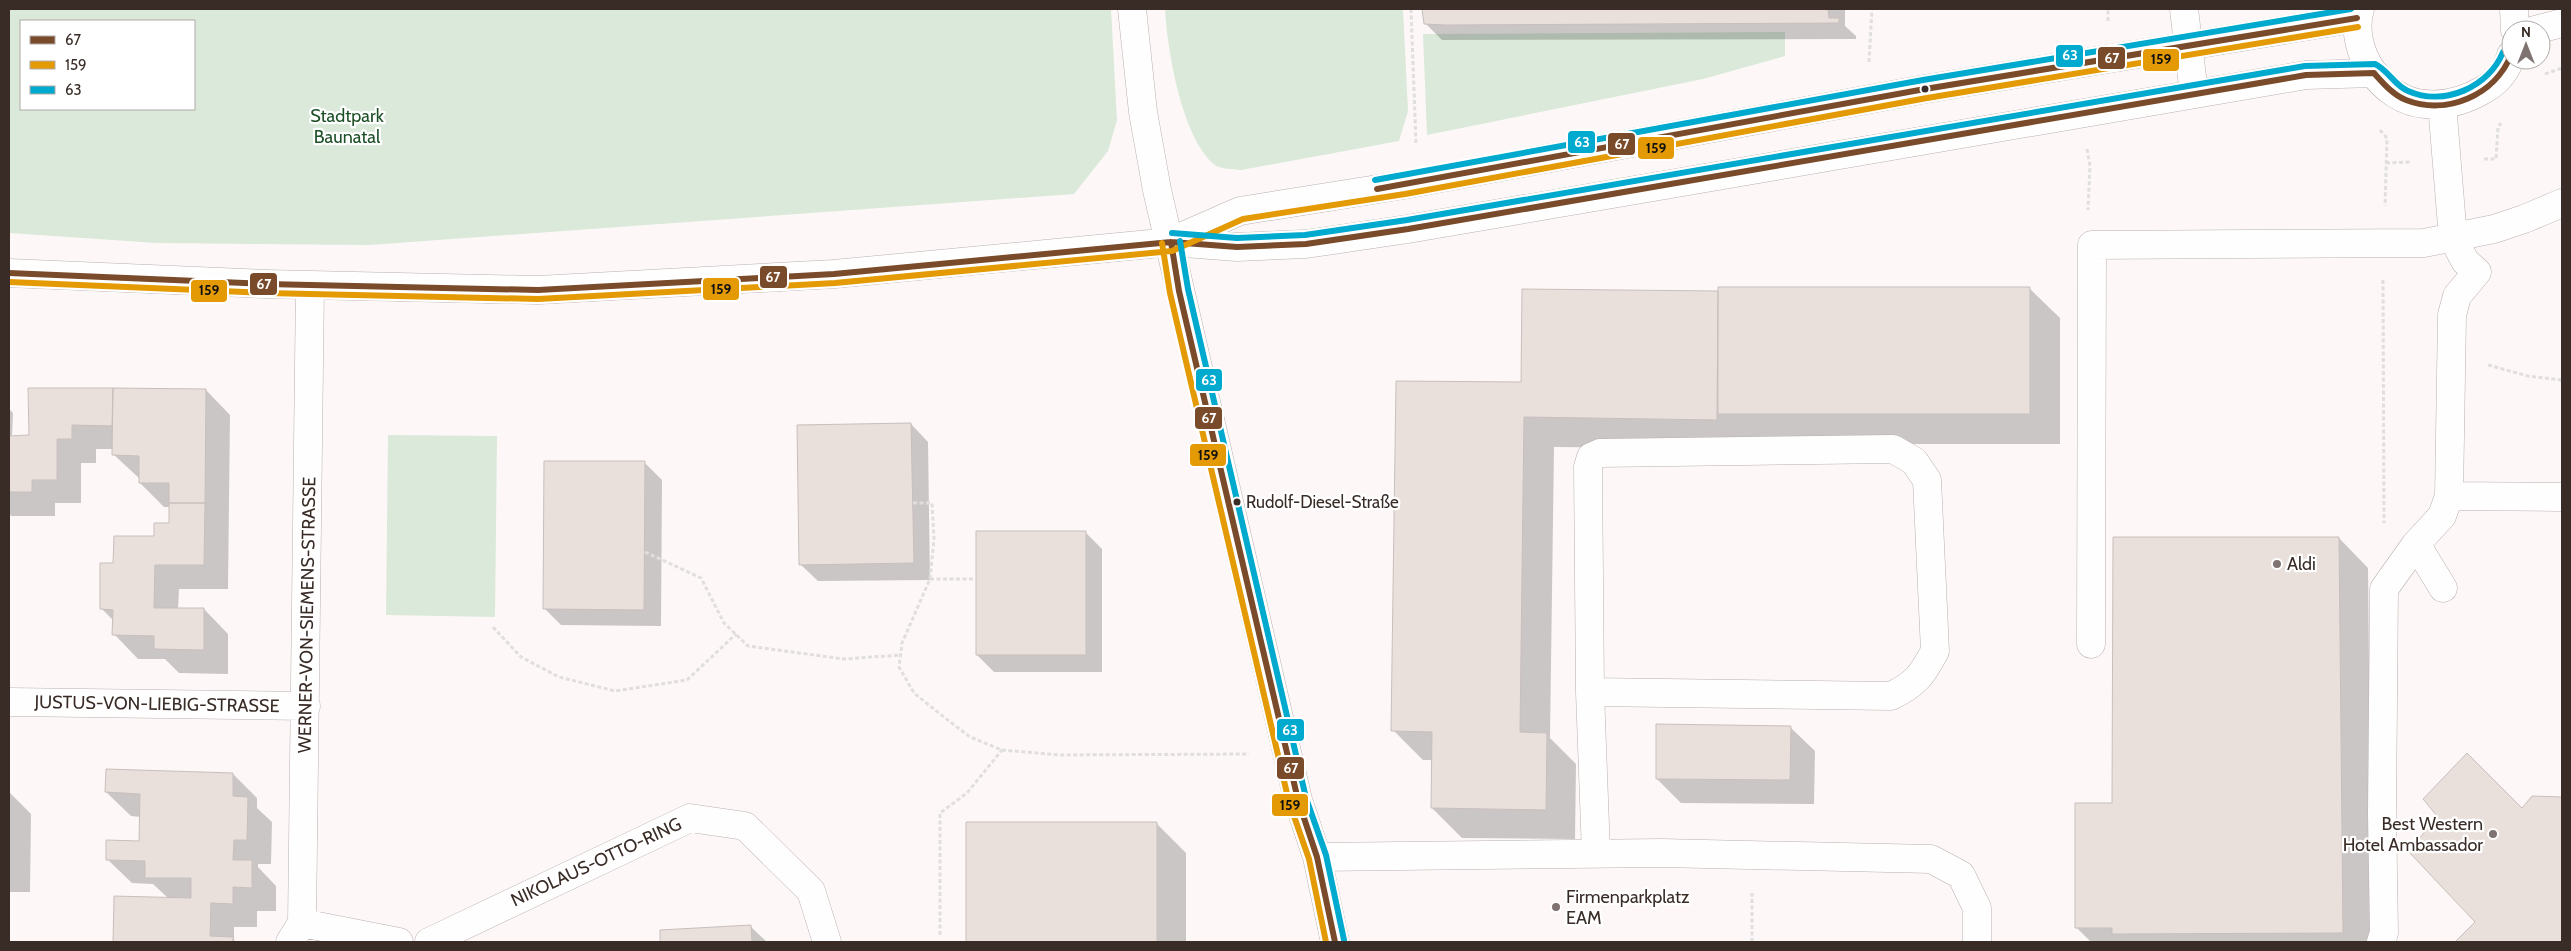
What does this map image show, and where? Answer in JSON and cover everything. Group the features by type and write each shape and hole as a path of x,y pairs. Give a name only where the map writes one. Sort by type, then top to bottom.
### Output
{"street":[{"path":"1132,9 1142,112 1171,242 1179,291 1298,800 1317,857 1335,942"},
{"path":"2184,9 2194,94"},
{"path":"1171,242 1240,211 1403,185 1925,89 2358,14 2358,38 2364,57 2386,87 2405,99 2424,104 2442,104 2467,99 2488,87 2502,76 2505,70"},
{"path":"9,273 310,285 538,290 834,274 1171,242 1237,247 1306,244 1418,227 2306,75 2374,73"},
{"path":"2381,942 2384,933 2382,814 2384,589 2416,544 2442,516 2449,496 2452,315 2457,296 2478,272 2465,260 2453,238 2442,104"},
{"path":"2091,644 2092,245 2424,243 2453,238 2524,219 2562,203"},
{"name":"WERNER-VON-SIEMENS-STRASSE","path":"296,933 306,706 310,285"},
{"path":"1590,692 1891,696 1909,687 1925,670 1935,651 1926,480 1914,461 1892,449 1600,453 1591,457 1588,467 1590,692 1596,853"},
{"path":"2449,496 2562,497"},
{"path":"2416,544 2442,588"},
{"name":"JUSTUS-VON-LIEBIG-STRASSE","path":"9,702 306,706"},
{"name":"NIKOLAUS-OTTO-RING","path":"429,942 690,818 745,826 811,891 827,942"},
{"path":"1317,857 1596,853 1931,859 1960,876 1977,908 1977,942"},
{"path":"296,933 400,942"}],"path":[{"path":"1411,9 1416,145"},
{"path":"1869,65 1872,9"},
{"path":"2379,128 2387,138 2383,244 2384,530"},
{"path":"2086,144 2090,166 2087,230 2092,245"},
{"path":"2451,355 2528,376 2562,380"},
{"path":"913,503 932,503 934,539 930,578 902,643 900,667 914,693 970,738 1002,750 1060,755 1230,756 1287,751"},
{"path":"645,552 701,578 724,623 748,646 844,659 901,655"},
{"path":"930,578 976,578"},
{"path":"493,627 521,657 559,677 615,691 687,680 736,634"},
{"path":"940,935 940,813 967,793 1002,750"},
{"path":"1752,855 1752,942"}],"green space":[{"name":"Stadtpark Baunatal","path":"9,9 1111,9 1117,120 1108,151 1074,194 370,245 157,243 9,233"},
{"path":"1165,9 1403,9 1408,111 1399,141 1241,170 1215,165 1203,152 1185,115 1173,69"},
{"path":"1785,32 1785,56 1703,79 1427,135 1423,34"},
{"path":"388,435 497,436 495,617 386,615"}],"building":[{"path":"1422,9 1828,9 1829,18 1839,18 1839,23 1445,25 1424,24"},
{"path":"1718,287 2030,287 2030,414 1718,414"},
{"path":"1522,289 1718,291 1717,420 1524,417 1520,732 1547,733 1546,810 1431,808 1432,732 1391,731 1396,381 1521,382"},
{"path":"28,388 113,388 112,426 72,425 72,439 57,439 57,480 32,480 32,492 9,492 9,436 29,435"},
{"path":"113,388 206,389 205,503 169,503 169,483 139,483 139,456 112,455"},
{"path":"911,423 914,563 799,565 797,425"},
{"path":"544,461 645,461 644,610 543,609"},
{"path":"169,503 205,503 204,565 155,565 154,608 204,608 204,650 154,649 154,636 112,635 113,610 100,609 100,563 113,563 114,536 154,536 154,523 169,523"},
{"path":"976,531 1086,531 1086,655 976,655"},
{"path":"2113,537 2339,537 2343,933 2112,934 2112,928 2075,928 2075,803 2112,803"},
{"path":"1656,724 1791,726 1790,780 1656,779"},
{"name":"Best Western Hotel Ambassador","path":"2467,753 2522,808 2532,796 2562,797 2562,942 2455,942 2475,922 2409,852 2437,816 2423,799"},
{"path":"106,769 233,773 233,796 248,797 247,840 234,840 233,860 252,860 252,888 233,887 233,904 211,903 210,936 233,937 233,942 113,942 114,896 191,898 191,878 145,878 145,861 106,860 106,840 139,841 140,794 105,792"},
{"path":"966,822 1157,822 1157,942 966,942"},
{"path":"751,925 752,942 660,942 660,930"}],"transit line":[{"name":"63","path":"1375,180 1923,80 2351,9"},
{"name":"67","path":"1377,189 1925,89 2357,18"},
{"name":"159","path":"9,282 266,293 538,299 835,283 1172,251 1243,219 1405,194 1927,98 2358,27"},
{"name":"63","path":"1172,233 1237,238 1305,235 1407,220 2305,66 2375,64 2384,70 2403,89 2436,97 2464,91 2476,84 2487,75 2501,55"},
{"name":"67","path":"9,273 266,284 538,290 834,274 1171,242 1237,247 1306,244 1408,229 2306,75 2374,73 2393,92 2406,100 2437,105 2453,103 2482,91 2503,70"},
{"name":"63","path":"1180,241 1188,289 1306,798 1326,855 1344,940"},
{"name":"67","path":"1171,242 1179,291 1298,800 1317,857 1335,942"},
{"name":"159","path":"1162,243 1170,293 1289,802 1309,859 1326,942"}],"place":[{"name":"Rudolf-Diesel-Straße","path":"1237,502"},
{"name":"Aldi","path":"2277,564"},
{"name":"Best Western Hotel Ambassador","path":"2493,834"},
{"name":"Firmenparkplatz EAM","path":"1556,907"}]}
